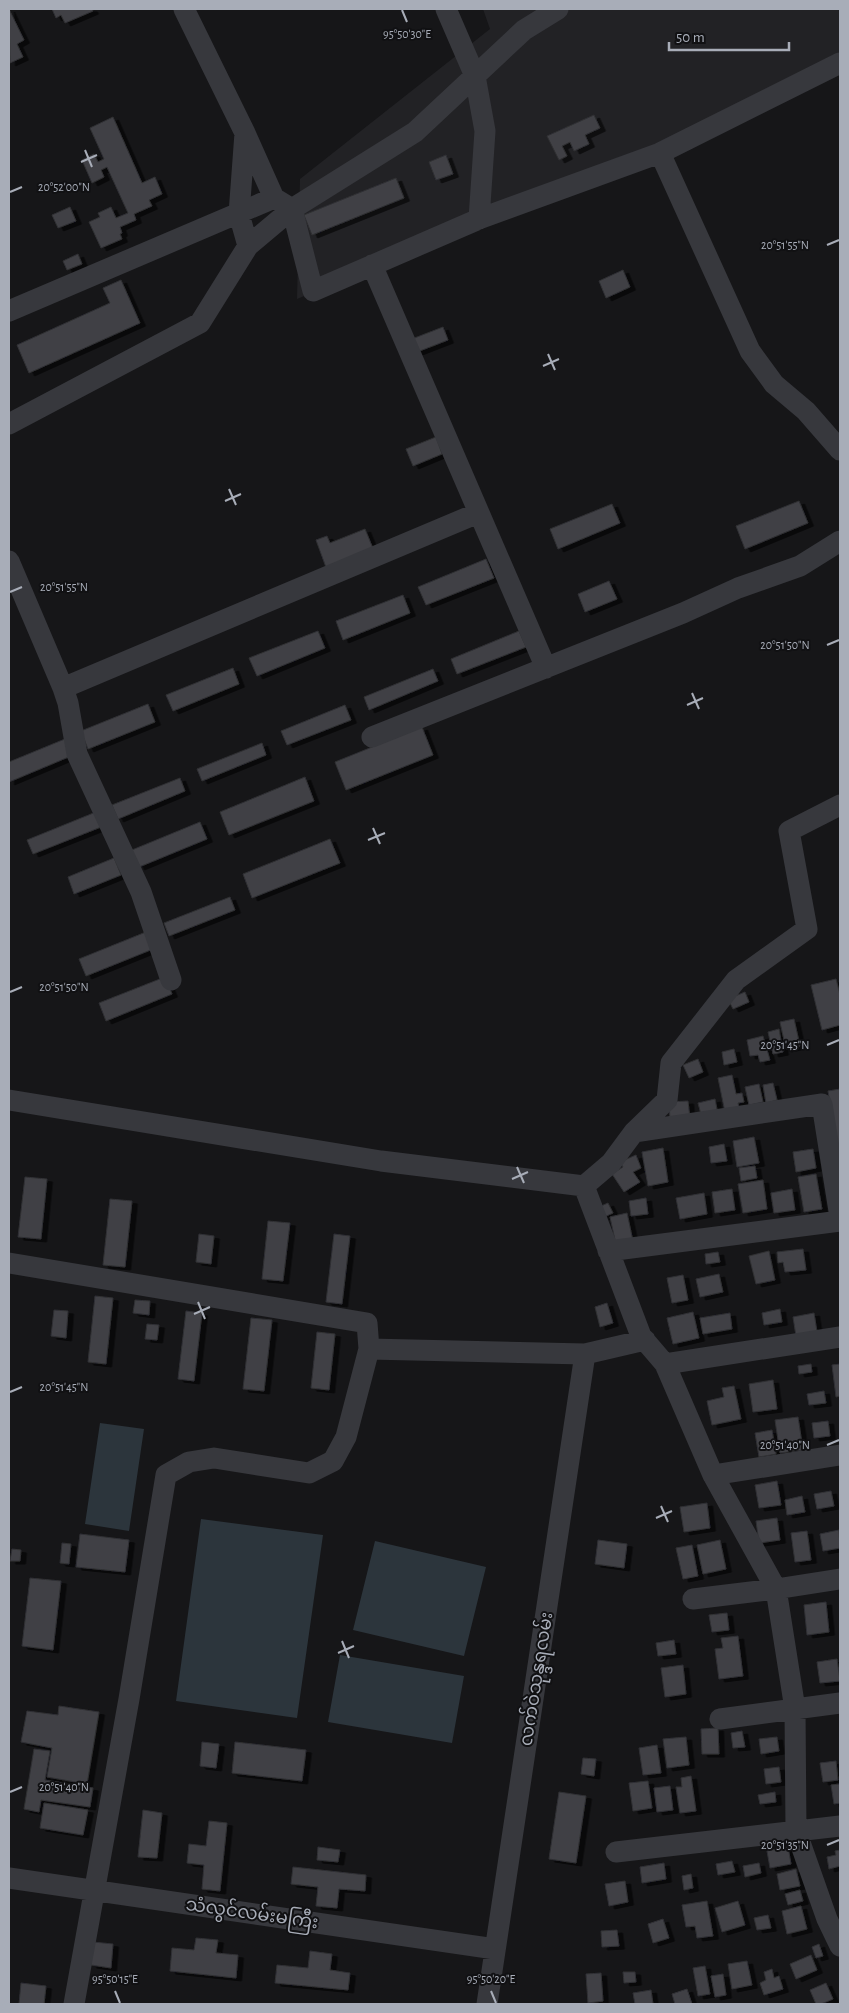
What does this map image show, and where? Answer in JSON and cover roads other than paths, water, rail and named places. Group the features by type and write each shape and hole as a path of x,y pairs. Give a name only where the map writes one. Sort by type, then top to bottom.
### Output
{"street":[{"path":"184,9 245,133 274,198 292,209 312,291 479,219 660,153 840,63"},
{"path":"446,9 475,76 485,131 479,219"},
{"path":"10,421 200,323 248,246 292,209 415,132 524,30 558,9"},
{"path":"245,133 239,214 248,246"},
{"path":"660,153 750,351 774,384 806,411 840,450"},
{"path":"9,311 274,198"},
{"path":"372,265 546,668"},
{"path":"63,688 478,513"},
{"path":"372,737 683,613 738,588 800,566 840,541"},
{"path":"9,561 63,688 68,703 77,754 141,892 171,980"},
{"path":"9,1100 381,1161 584,1186 611,1163 634,1132 667,1100 671,1063 736,980 807,929 789,832 840,805"},
{"path":"634,1132 822,1104 840,1217"},
{"path":"584,1186 641,1336 664,1364 713,1475 776,1589 795,1710 796,1830 827,1919 840,1946"},
{"path":"608,1251 840,1221"},
{"path":"9,1264 367,1323 369,1349 346,1437 333,1461 309,1473 214,1458 189,1462 166,1476 129,1699 74,2004"},
{"path":"664,1364 840,1337"},
{"path":"369,1349 585,1354 645,1340"},
{"name":"လက်ဝဲသုန္ဒရလမ်း","path":"487,2004 585,1354"},
{"path":"713,1475 840,1456"},
{"path":"693,1598 776,1589 840,1579"},
{"path":"720,1719 840,1703"},
{"path":"616,1852 840,1826"},
{"name":"သံလွင်လမ်းမကြီး","path":"9,1878 495,1949"}]}
